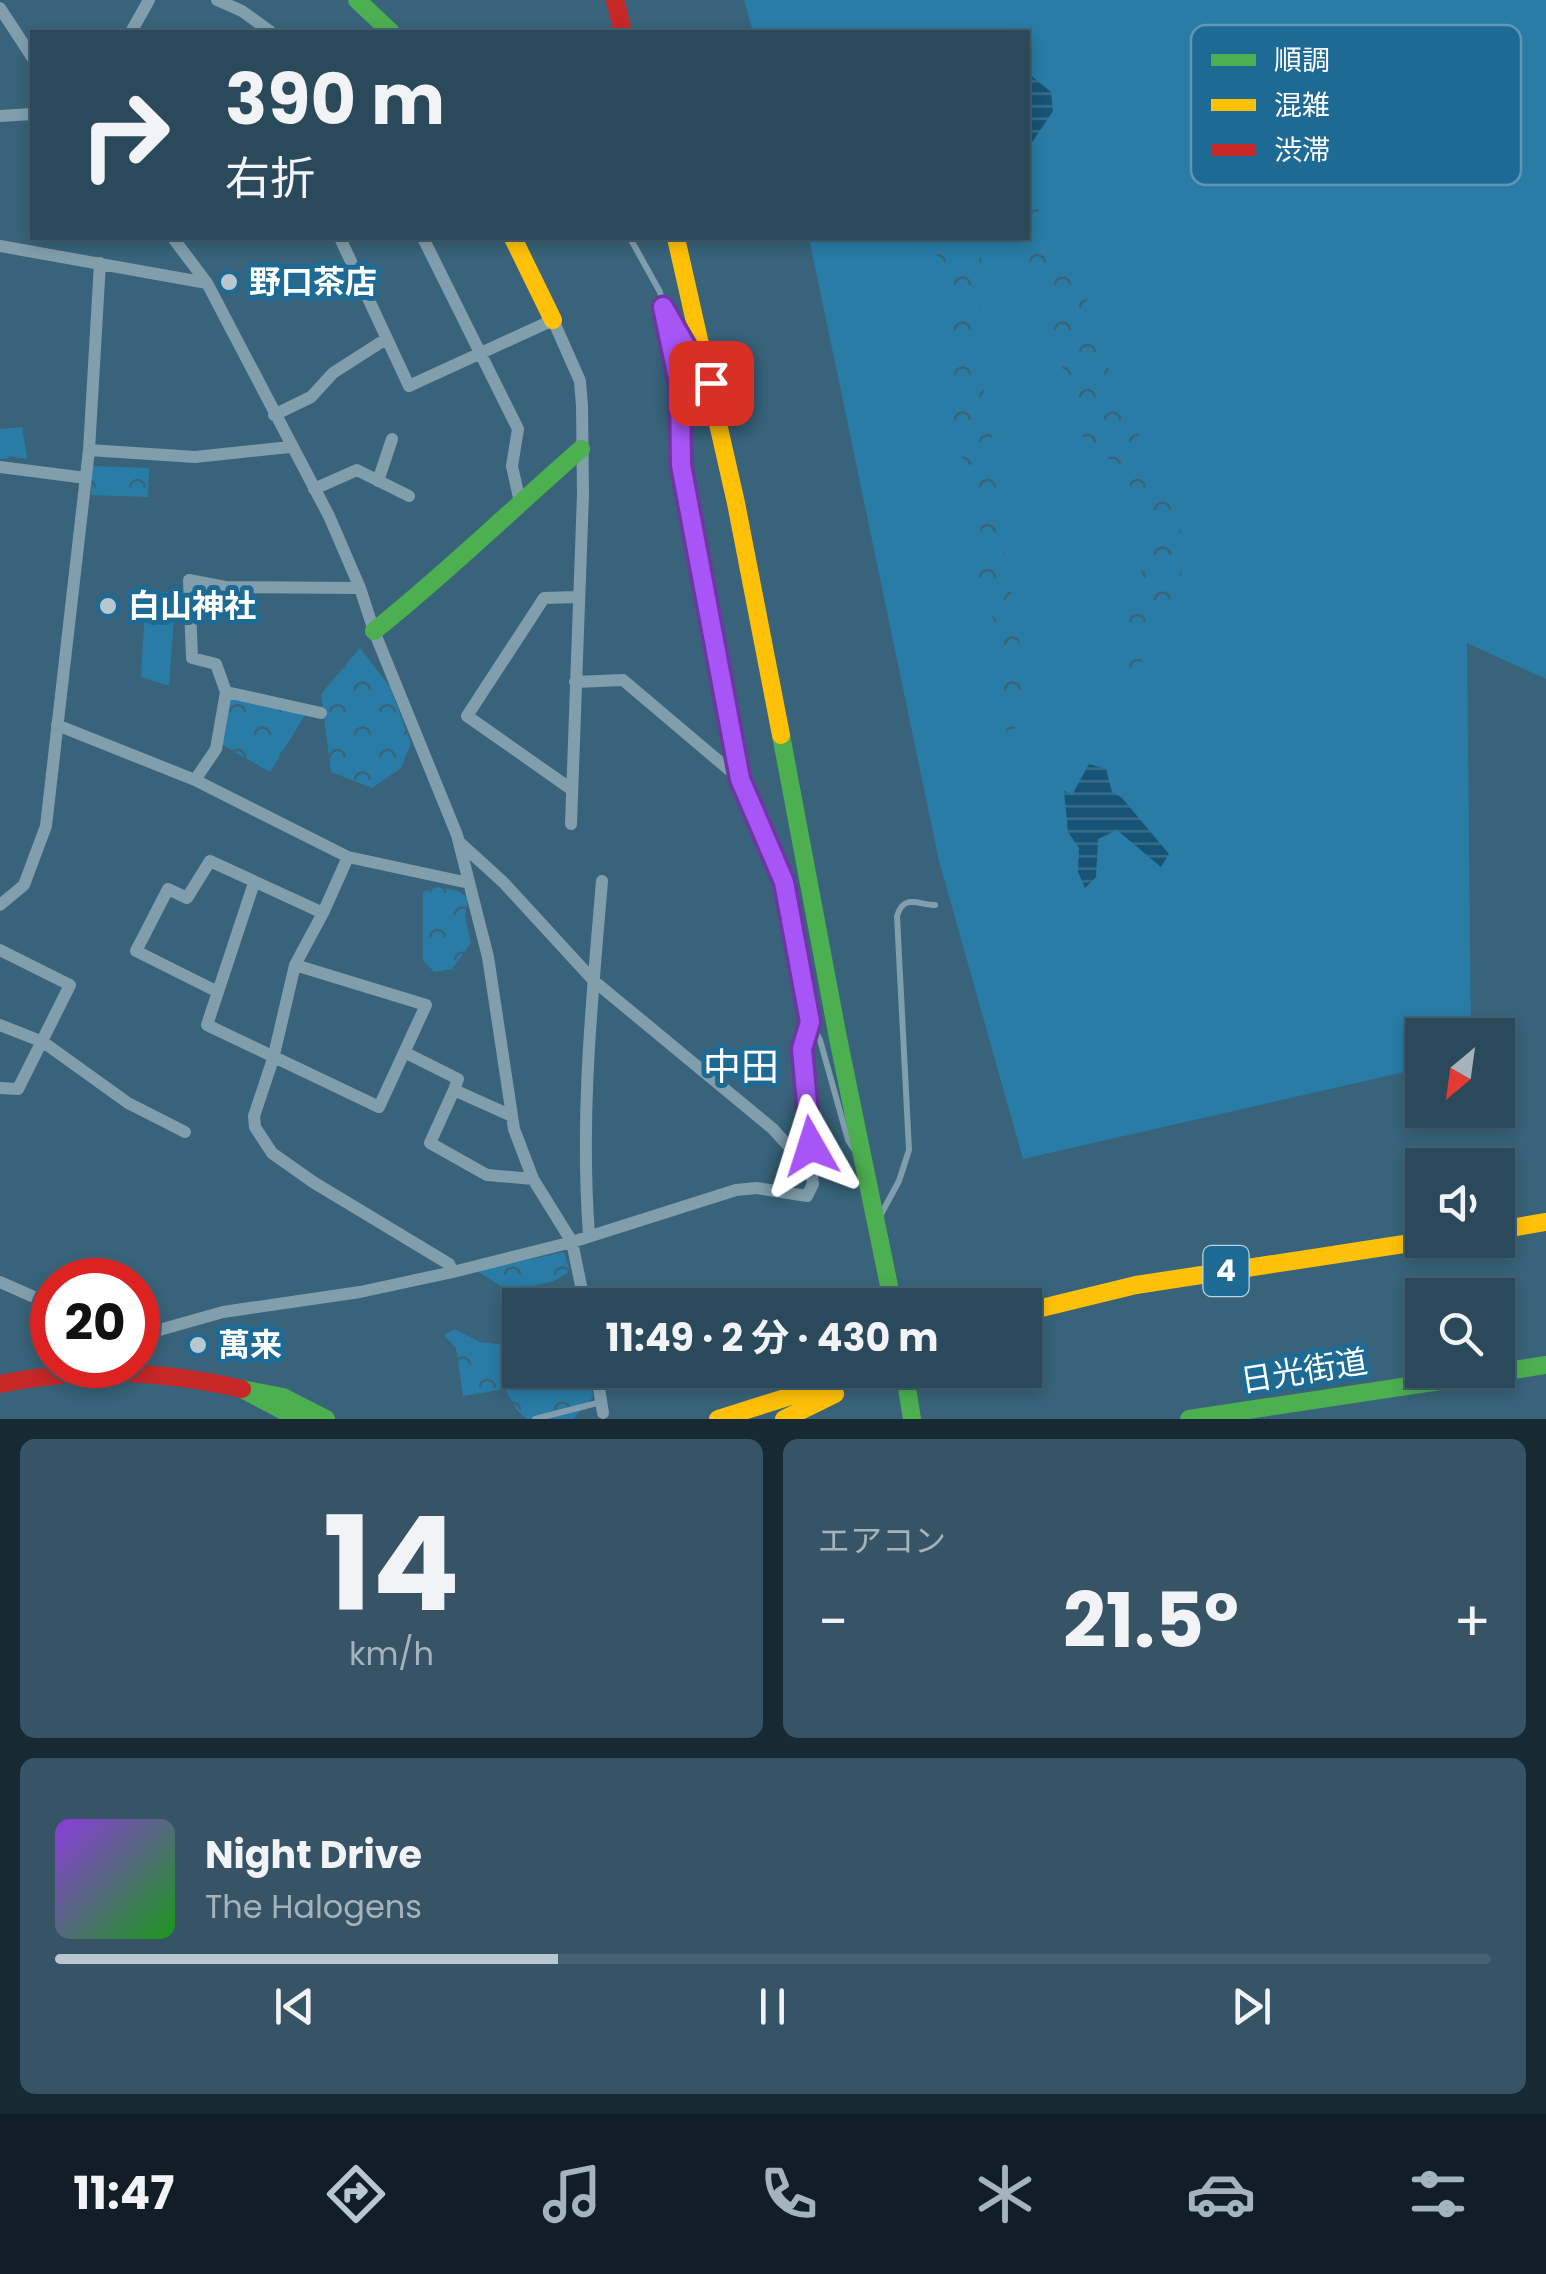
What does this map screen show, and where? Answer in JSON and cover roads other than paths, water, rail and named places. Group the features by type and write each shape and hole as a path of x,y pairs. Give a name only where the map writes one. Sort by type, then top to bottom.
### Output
{"main road":[{"path":"358,0 390,30"},
{"path":"615,0 623,30"},
{"path":"514,240 553,320"},
{"path":"676,240 711,383 786,756 859,1154 889,1288"},
{"path":"374,630 422,593 464,550 581,449"},
{"path":"1515,1227 1546,1222"},
{"name":"4","path":"1042,1308 1136,1285 1405,1244"},
{"name":"日光街道","path":"1189,1419 1546,1365"},
{"path":"160,1372 283,1398 326,1419"},
{"path":"0,1384 30,1379"},
{"path":"718,1419 817,1388"},
{"path":"784,1419 847,1388"},
{"path":"907,1388 912,1419"},
{"path":"242,1389 298,1419"}],"street":[{"path":"132,30 149,0"},
{"path":"217,0 242,11 268,30"},
{"path":"0,8 30,54"},
{"path":"0,116 30,114"},
{"path":"175,240 207,282 314,489 360,588 459,842 488,957 512,1116 533,1179 572,1242 581,1288"},
{"path":"341,240 410,386 553,320 580,381 584,494 571,824"},
{"path":"424,240 518,429 512,466 520,502"},
{"path":"0,246 207,282"},
{"path":"0,905 24,885 46,826 89,450 100,263"},
{"path":"274,415 311,397 332,373 386,338"},
{"path":"378,480 392,439"},
{"path":"89,450 196,458 290,446"},
{"path":"0,468 86,478"},
{"path":"314,489 357,470 408,496"},
{"path":"195,780 216,750 226,692 216,664 192,658 189,580 225,587 360,588"},
{"path":"571,789 467,716 544,598 578,597"},
{"path":"575,682 623,680 740,779"},
{"path":"226,692 321,713"},
{"path":"57,725 195,780 348,857 469,883"},
{"path":"160,1330 222,1312 360,1292 453,1272 572,1242 736,1190 757,1188 807,1196 813,1184 807,1166 773,1129 594,982 502,882 459,842"},
{"path":"348,857 295,965 273,1058 254,1116 258,1138 312,1182 449,1264 453,1272"},
{"path":"218,992 136,951 168,890 187,898 210,861 323,913"},
{"path":"589,1234 583,1156 602,882"},
{"path":"254,883 206,1025 378,1107 426,1005 295,965"},
{"path":"0,950 70,985 18,1089 0,1088"},
{"path":"0,1025 43,1042 128,1103 185,1132"},
{"path":"406,1053 458,1079 430,1143 487,1175 533,1179"},
{"path":"454,1090 512,1116"},
{"path":"0,1282 30,1295"},
{"path":"599,1388 602,1408"}],"lane":[{"path":"631,240 660,292 680,388 681,465 740,779 784,882 810,1022 820,1040 848,1140 859,1154"},
{"path":"663,307 711,383"},
{"path":"874,1222 883,1214 899,1181 910,1140 897,916 906,902 918,900 935,905"},
{"path":"807,1166 812,1160 802,1049 810,1022"},
{"path":"535,1419 602,1408"}],"place":[{"name":"野口茶店","path":"229,282"},
{"name":"白山神社","path":"108,606"},
{"name":"萬来","path":"198,1345"}],"district":[{"name":"中田","path":"741,1067"}]}
